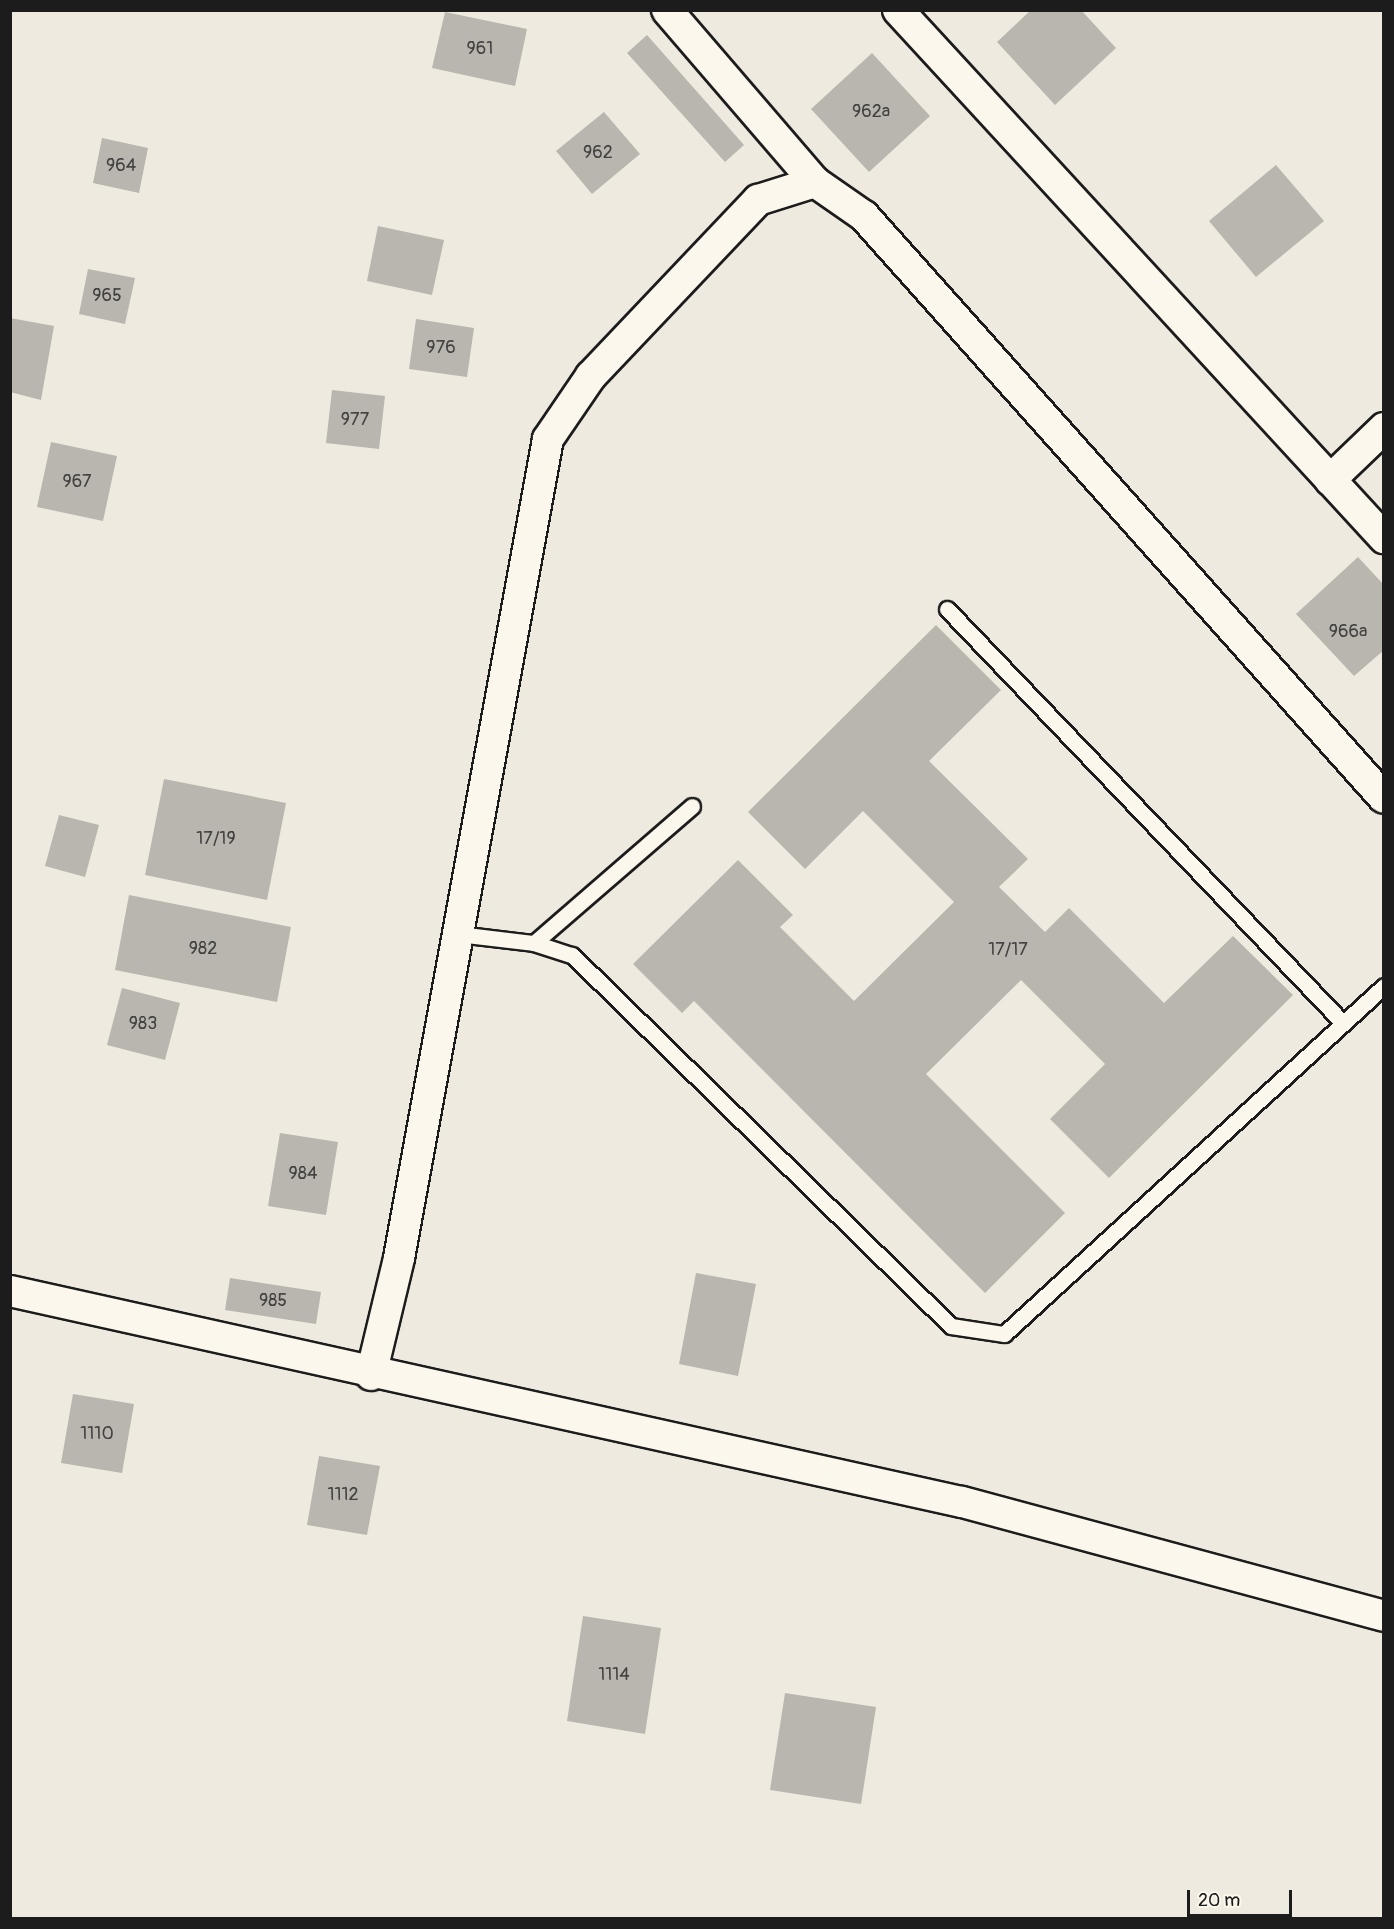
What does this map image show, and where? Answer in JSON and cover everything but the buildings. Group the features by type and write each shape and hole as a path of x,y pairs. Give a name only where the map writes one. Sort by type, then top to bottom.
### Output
{"street":[{"path":"667,10 815,182 864,216 1383,798"},
{"path":"898,10 1383,538"},
{"path":"371,1375 399,1258 548,439 591,376 758,200 815,182"},
{"path":"1330,480 1383,428"},
{"path":"10,1291 371,1375 962,1502 1383,1616"}],"lane":[{"path":"947,609 1343,1023"},
{"path":"534,943 692,806"},
{"path":"458,934 534,943 572,955 951,1326 1004,1334 1383,986"}]}
